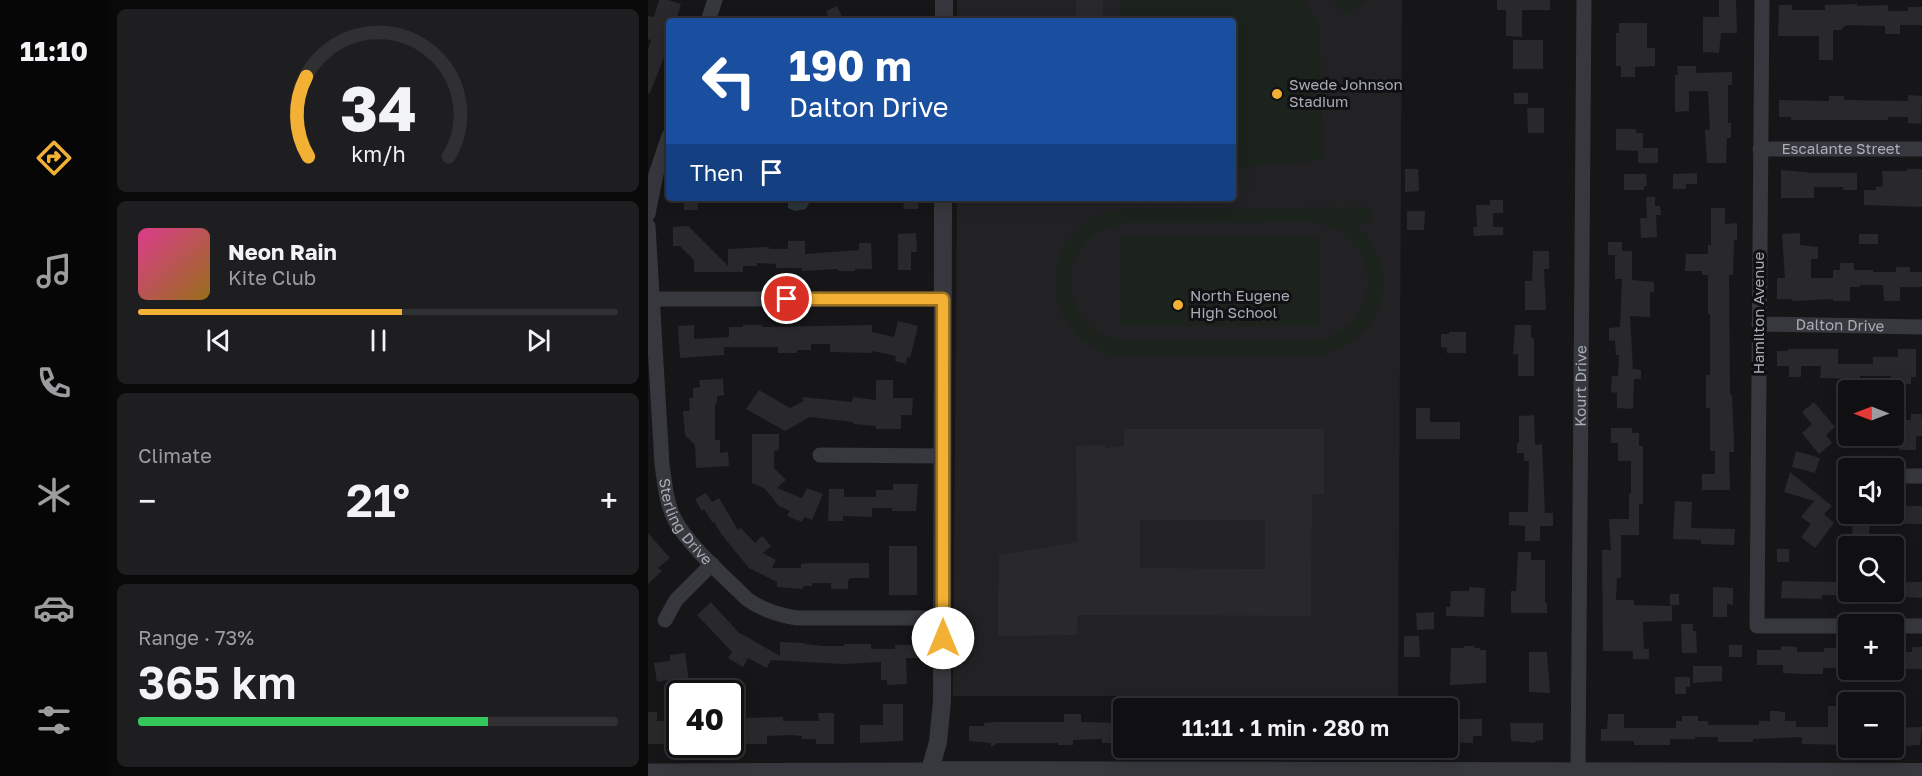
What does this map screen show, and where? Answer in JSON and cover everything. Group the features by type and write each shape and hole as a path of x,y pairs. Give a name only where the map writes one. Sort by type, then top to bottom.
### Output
{"street":[{"path":"709,18 715,0"},
{"path":"944,18 945,0"},
{"name":"Kourt Drive","path":"1578,772 1584,0"},
{"name":"Hamilton Avenue","path":"1762,0 1757,626 1838,626"},
{"path":"648,214 653,185 666,146"},
{"name":"Escalante Street","path":"1760,149 1922,149"},
{"path":"929,773 941,721 943,201"},
{"name":"Sterling Drive","path":"648,226 662,465 668,500 678,525 747,599 779,615 796,618 943,618"},
{"path":"652,299 943,299"},
{"name":"Dalton Drive","path":"1759,324 1922,327"},
{"path":"820,455 943,456"},
{"path":"1904,476 1922,476"},
{"path":"665,620 676,600 712,564"},
{"path":"1904,626 1922,626"},
{"path":"648,771 1245,774 1922,772"}],"shaded area":[{"name":"North Eugene High School","path":"957,0 1402,0 1398,696 953,696 957,201 1236,201 1236,18 957,18"},
{"name":"Swede Johnson Stadium","path":"1122,0 1303,0 1320,27 1323,160 1236,168 1236,18 1119,18"},
{"path":"1331,0 1367,0 1348,16"},
{"path":"788,201 809,201 809,203 806,209 795,211 788,208"},
{"path":"1372,207 1372,222 1355,223 1371,243 1380,264 1383,285 1379,306 1370,324 1354,340 1334,351 1309,356 1117,356 1088,344 1069,325 1058,301 1056,276 1062,252 1076,231 1099,215 1129,208","holes":["1309,222 1333,228 1351,241 1363,257 1368,277 1366,297 1357,315 1341,330 1318,340 1129,341 1103,334 1085,321 1074,303 1070,282 1074,261 1085,243 1103,230 1129,223"]},
{"path":"1119,238 1320,238 1320,326 1119,326"}],"building":[{"path":"659,0 681,4 677,18 666,18 666,52 650,93 648,93 648,50 651,40 648,39 648,16 654,17"},
{"path":"1076,0 1103,0 1103,18 1076,18"},
{"path":"1497,0 1550,0 1550,10 1522,10 1522,37 1506,36 1506,10 1497,10"},
{"path":"1719,0 1736,0 1737,33 1721,33 1719,53 1703,52 1703,17 1719,17"},
{"path":"1857,4 1857,6 1888,5 1888,11 1908,11 1908,7 1922,7 1922,25 1900,25 1900,34 1885,34 1885,26 1846,25 1841,30 1833,30 1833,60 1819,60 1819,36 1778,36 1779,5 1792,5 1792,10 1825,10 1825,5"},
{"path":"837,6 843,18 829,18 826,11"},
{"path":"1619,23 1647,23 1647,48 1655,48 1655,66 1635,67 1635,77 1621,77 1621,66 1616,66 1616,33 1619,33"},
{"path":"1513,40 1543,40 1543,69 1513,69"},
{"path":"1677,66 1696,66 1696,73 1732,72 1732,85 1728,85 1728,123 1731,123 1731,138 1727,138 1726,163 1707,163 1705,130 1710,130 1708,91 1689,91 1689,111 1675,112"},
{"path":"1514,93 1528,93 1528,104 1514,104"},
{"path":"1908,95 1922,96 1921,124 1908,123 1908,117 1888,117 1888,120 1791,120 1791,117 1779,117 1779,100 1829,101 1829,96 1844,96 1844,100 1908,101"},
{"path":"1527,108 1544,108 1544,133 1528,133"},
{"path":"1616,129 1636,129 1636,133 1643,133 1643,148 1658,148 1658,163 1638,163 1638,151 1616,150"},
{"path":"1405,169 1418,169 1419,191 1405,192"},
{"path":"1907,169 1922,169 1922,207 1864,205 1864,190 1876,190 1876,187 1883,186 1882,171 1907,171"},
{"path":"1781,170 1857,173 1857,190 1843,190 1843,187 1814,187 1814,198 1781,198"},
{"path":"1697,173 1697,184 1686,184 1686,189 1673,189 1673,174"},
{"path":"1624,174 1646,174 1647,186 1644,186 1644,190 1624,190"},
{"path":"1646,197 1655,197 1655,206 1660,206 1661,215 1656,215 1657,237 1641,238 1640,218 1647,218"},
{"path":"1490,200 1503,200 1503,213 1493,213 1493,227 1503,227 1503,235 1474,236 1473,227 1477,227 1476,205 1490,205"},
{"path":"684,201 698,201 698,210 684,210"},
{"path":"904,201 918,201 918,209 903,209"},
{"path":"1711,208 1725,208 1725,224 1737,223 1733,275 1729,275 1730,395 1732,395 1734,443 1734,452 1729,452 1730,490 1702,490 1702,474 1715,474 1715,451 1710,451 1710,408 1706,408 1706,375 1710,375 1708,275 1702,275 1702,271 1685,271 1686,254 1708,254 1708,245 1711,245"},
{"path":"1407,211 1425,211 1424,230 1407,230"},
{"path":"688,226 728,266 728,249 769,247 769,249 788,249 788,241 805,241 805,254 859,250 859,243 871,243 872,269 802,271 802,268 776,268 776,264 757,263 757,266 743,266 743,272 694,272 694,260 680,246 673,246 673,227"},
{"path":"916,233 917,252 911,252 911,270 898,270 898,234"},
{"path":"1800,233 1800,245 1818,247 1818,259 1811,259 1811,278 1833,278 1833,270 1840,270 1840,263 1854,263 1854,270 1873,270 1873,272 1896,272 1896,267 1910,267 1910,272 1922,272 1922,287 1900,287 1900,301 1884,301 1883,285 1850,287 1850,301 1777,299 1777,278 1785,278 1782,234"},
{"path":"1859,234 1878,234 1878,244 1859,244"},
{"path":"1608,242 1622,242 1622,251 1632,251 1632,280 1654,282 1654,292 1650,292 1650,317 1630,316 1633,369 1641,370 1641,379 1634,379 1633,409 1617,408 1617,393 1611,392 1612,376 1618,376 1619,355 1616,355 1615,340 1609,341 1609,328 1620,327 1622,279 1615,279 1615,255 1608,255"},
{"path":"1533,251 1549,251 1549,269 1544,269 1546,310 1525,310 1525,281 1532,281"},
{"path":"898,321 918,326 910,358 907,357 906,364 895,361 896,356 872,351 872,353 830,352 830,344 811,344 811,350 797,350 797,353 778,353 778,347 724,347 724,355 680,358 678,326 694,325 694,339 729,337 729,327 743,327 743,325 762,325 762,327 872,325 872,332 894,337"},
{"path":"1515,325 1531,325 1531,338 1534,338 1534,376 1518,376 1518,354 1513,354"},
{"path":"1449,332 1466,332 1466,353 1447,353 1447,348 1441,347 1441,334 1449,334"},
{"path":"1788,349 1838,349 1838,364 1873,364 1873,357 1898,357 1898,349 1916,349 1916,377 1911,377 1911,384 1904,384 1904,380 1891,380 1891,376 1860,376 1860,379 1820,378 1821,366 1801,366 1801,377 1789,377 1789,366 1777,366 1777,351 1788,351"},
{"path":"723,379 724,395 717,396 715,405 715,440 720,440 720,453 728,452 729,466 696,468 695,445 685,435 683,411 690,411 689,398 693,398 693,388 700,387 699,380"},
{"path":"876,380 893,380 893,398 913,398 912,415 901,415 901,429 876,429 876,426 810,417 785,431 746,409 759,390 790,408 804,401 802,397 852,402 853,397 876,400"},
{"path":"1814,402 1835,427 1826,435 1832,443 1819,454 1802,433 1812,424 1802,412"},
{"path":"1416,408 1430,408 1430,422 1460,422 1460,439 1416,439"},
{"path":"1911,414 1921,414 1922,436 1916,436 1916,450 1899,450 1899,446 1904,446 1904,420 1911,420"},
{"path":"1534,415 1535,445 1542,444 1545,513 1553,513 1553,526 1540,526 1540,541 1525,541 1525,526 1509,525 1509,512 1528,512 1529,461 1524,461 1524,453 1517,453 1517,443 1519,443 1519,416"},
{"path":"1611,428 1632,428 1632,433 1639,433 1639,446 1643,446 1643,504 1639,504 1639,535 1621,535 1621,578 1617,578 1616,600 1634,600 1634,605 1672,606 1672,621 1643,622 1644,649 1649,649 1649,659 1633,659 1633,651 1603,651 1602,550 1611,550 1609,519 1629,519 1629,494 1631,494 1631,461 1618,461 1618,443 1611,443"},
{"path":"1124,429 1324,429 1324,494 1312,494 1311,616 1078,615 1077,635 998,636 999,555 1077,542 1076,446 1105,445 1106,448 1124,446","holes":["1140,520 1265,520 1265,569 1140,568"]},
{"path":"752,434 779,434 779,450 774,451 774,468 786,480 777,488 802,498 807,488 823,494 812,520 804,517 802,522 787,516 790,511 779,506 765,489 752,483"},
{"path":"1796,451 1820,458 1815,473 1792,467"},
{"path":"1790,472 1832,506 1824,514 1834,523 1815,548 1801,537 1811,524 1801,517 1814,501 1784,492"},
{"path":"893,484 918,484 916,511 872,508 872,517 843,516 843,521 828,521 829,489 844,489 844,497 876,497 876,490 893,490"},
{"path":"706,493 712,502 719,498 738,530 741,528 755,543 762,536 771,546 763,553 776,560 772,568 801,568 801,564 810,563 869,563 869,578 850,578 848,589 831,589 831,583 812,583 812,586 803,586 803,589 777,587 777,582 749,568 704,509 702,511 695,499"},
{"path":"1675,501 1692,502 1691,528 1735,529 1734,545 1701,544 1701,540 1673,539"},
{"path":"1904,506 1922,506 1922,524 1904,524"},
{"path":"1852,524 1870,524 1869,535 1852,535"},
{"path":"648,533 670,558 658,568 662,571 648,584"},
{"path":"889,546 917,546 917,595 889,595"},
{"path":"1777,549 1789,549 1789,562 1777,562"},
{"path":"1518,552 1531,552 1531,560 1545,560 1547,613 1511,613 1511,591 1516,591"},
{"path":"1836,572 1838,572 1838,595 1822,595 1822,599 1781,598 1782,581 1836,582"},
{"path":"1904,582 1922,582 1922,598 1904,597"},
{"path":"1469,587 1485,588 1484,617 1446,616 1446,607 1450,607 1451,591 1469,591"},
{"path":"1713,587 1733,588 1733,605 1727,604 1727,617 1713,617"},
{"path":"1670,594 1679,594 1679,605 1670,605"},
{"path":"711,602 738,632 780,656 780,642 823,646 871,644 871,649 895,649 895,645 918,645 918,658 906,658 907,684 887,685 887,680 881,680 881,662 842,664 771,660 767,668 748,658 743,667 728,658 732,652 697,615"},
{"path":"1434,612 1434,629 1417,630 1416,613"},
{"path":"1681,624 1693,624 1693,631 1696,631 1697,653 1682,653"},
{"path":"1404,636 1419,636 1420,657 1404,657"},
{"path":"1729,645 1742,645 1742,657 1729,657"},
{"path":"1464,646 1486,650 1486,683 1450,685 1451,648 1464,648"},
{"path":"1781,646 1797,647 1797,652 1824,652 1824,648 1838,648 1838,668 1823,668 1823,674 1803,674 1783,673 1783,665 1757,665 1757,650 1781,650"},
{"path":"1912,647 1922,647 1922,669 1904,669 1904,652 1912,652"},
{"path":"1529,652 1547,652 1550,693 1529,692"},
{"path":"685,653 689,680 673,679 657,682 654,663 670,661 670,655"},
{"path":"1693,666 1722,666 1722,681 1693,683"},
{"path":"1675,677 1690,677 1690,687 1686,687 1686,694 1675,694"},
{"path":"883,704 903,704 903,741 860,743 860,725 883,725"},
{"path":"1828,706 1838,706 1838,745 1802,744 1802,737 1753,739 1753,742 1718,742 1718,737 1695,737 1695,739 1670,739 1670,745 1634,745 1634,741 1601,741 1601,729 1607,729 1608,714 1624,714 1624,728 1676,728 1676,721 1682,721 1682,716 1698,716 1698,721 1708,721 1708,725 1759,725 1759,721 1770,721 1770,711 1779,711 1785,712 1785,721 1796,721 1796,727 1828,727"},
{"path":"648,712 657,712 657,721 666,721 666,741 665,744 648,744"},
{"path":"818,713 834,713 834,744 816,744 816,739 802,739 802,736 791,735 767,736 767,744 744,744 744,718 783,717 783,721 819,721"},
{"path":"1064,714 1081,714 1081,722 1113,723 1113,743 1102,743 1102,739 1073,740 1073,745 998,743 991,747 991,743 969,741 969,726 984,726 984,723 1064,722"},
{"path":"1458,719 1482,719 1482,736 1473,736 1473,743 1458,742"},
{"path":"1510,723 1543,723 1543,740 1535,741 1535,743 1511,741"},
{"path":"1922,727 1920,745 1904,746 1904,728"}],"place":[{"name":"Swede Johnson Stadium","path":"1277,94"},
{"name":"North Eugene High School","path":"1178,305"}],"route":[{"path":"787,299 943,299 943,638"}]}
